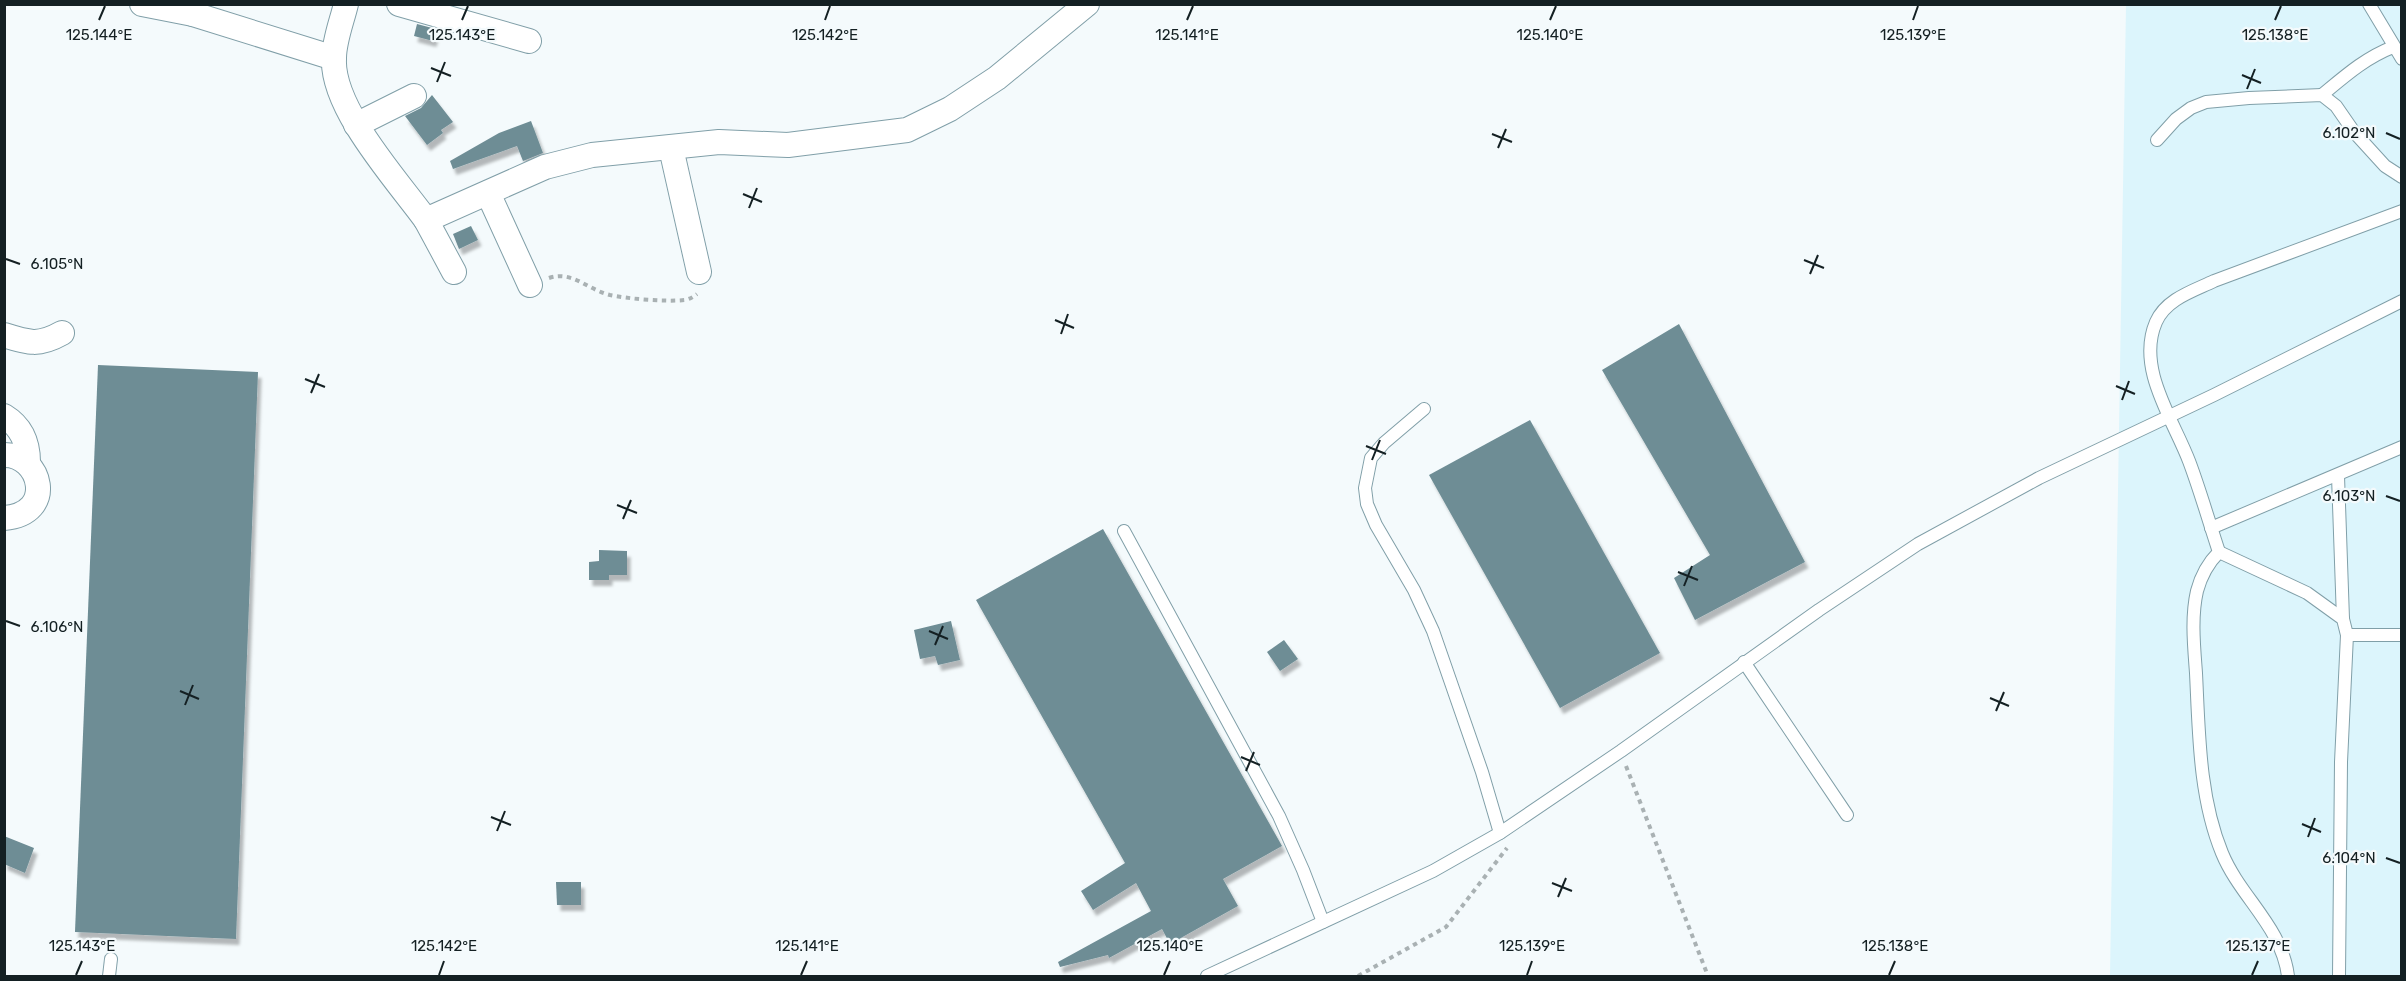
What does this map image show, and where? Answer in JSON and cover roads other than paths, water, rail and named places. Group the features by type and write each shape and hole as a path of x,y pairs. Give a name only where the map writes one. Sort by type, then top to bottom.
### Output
{"street":[{"path":"142,4 194,9 334,58"},
{"path":"346,4 334,58 338,89 357,125 426,220 454,272"},
{"path":"399,4 529,41"},
{"path":"426,220 545,167 583,158 719,142 788,145 907,130 950,110 997,78 1087,4"},
{"path":"357,125 414,96"},
{"path":"671,148 699,272"},
{"path":"488,193 530,285"},
{"path":"4,335 39,342 62,333"},
{"path":"4,416 18,428 28,444 28,462 35,477 39,495 30,511 17,517 4,518"},
{"path":"4,454 15,454 28,462"}],"lane":[{"path":"2369,4 2402,59"},
{"path":"2322,96 2362,62 2374,54 2393,47"},
{"path":"2157,140 2176,119 2191,108 2206,102 2248,98 2322,96 2336,106 2354,132 2385,166 2402,177"},
{"path":"2343,619 2307,593 2219,552 2189,462 2156,383 2151,362 2151,340 2157,321 2169,304 2214,281 2402,211"},
{"path":"1207,976 1433,871 1500,833 1621,752 1744,662 1918,544 2039,478 2402,301"},
{"path":"1424,409 1384,443 1371,458 1365,488 1367,504 1376,525 1414,590 1433,631 1482,772 1500,833"},
{"path":"2211,528 2402,447"},
{"path":"2338,476 2343,619 2348,635 2341,762 2339,976"},
{"path":"1124,531 1279,816 1300,861 1323,922"},
{"path":"2219,552 2209,562 2197,592 2193,626 2203,781 2210,818 2222,854 2280,945 2288,976"},
{"path":"2348,635 2402,635"},
{"path":"1744,662 1847,815"},
{"path":"109,976 111,959"}]}
